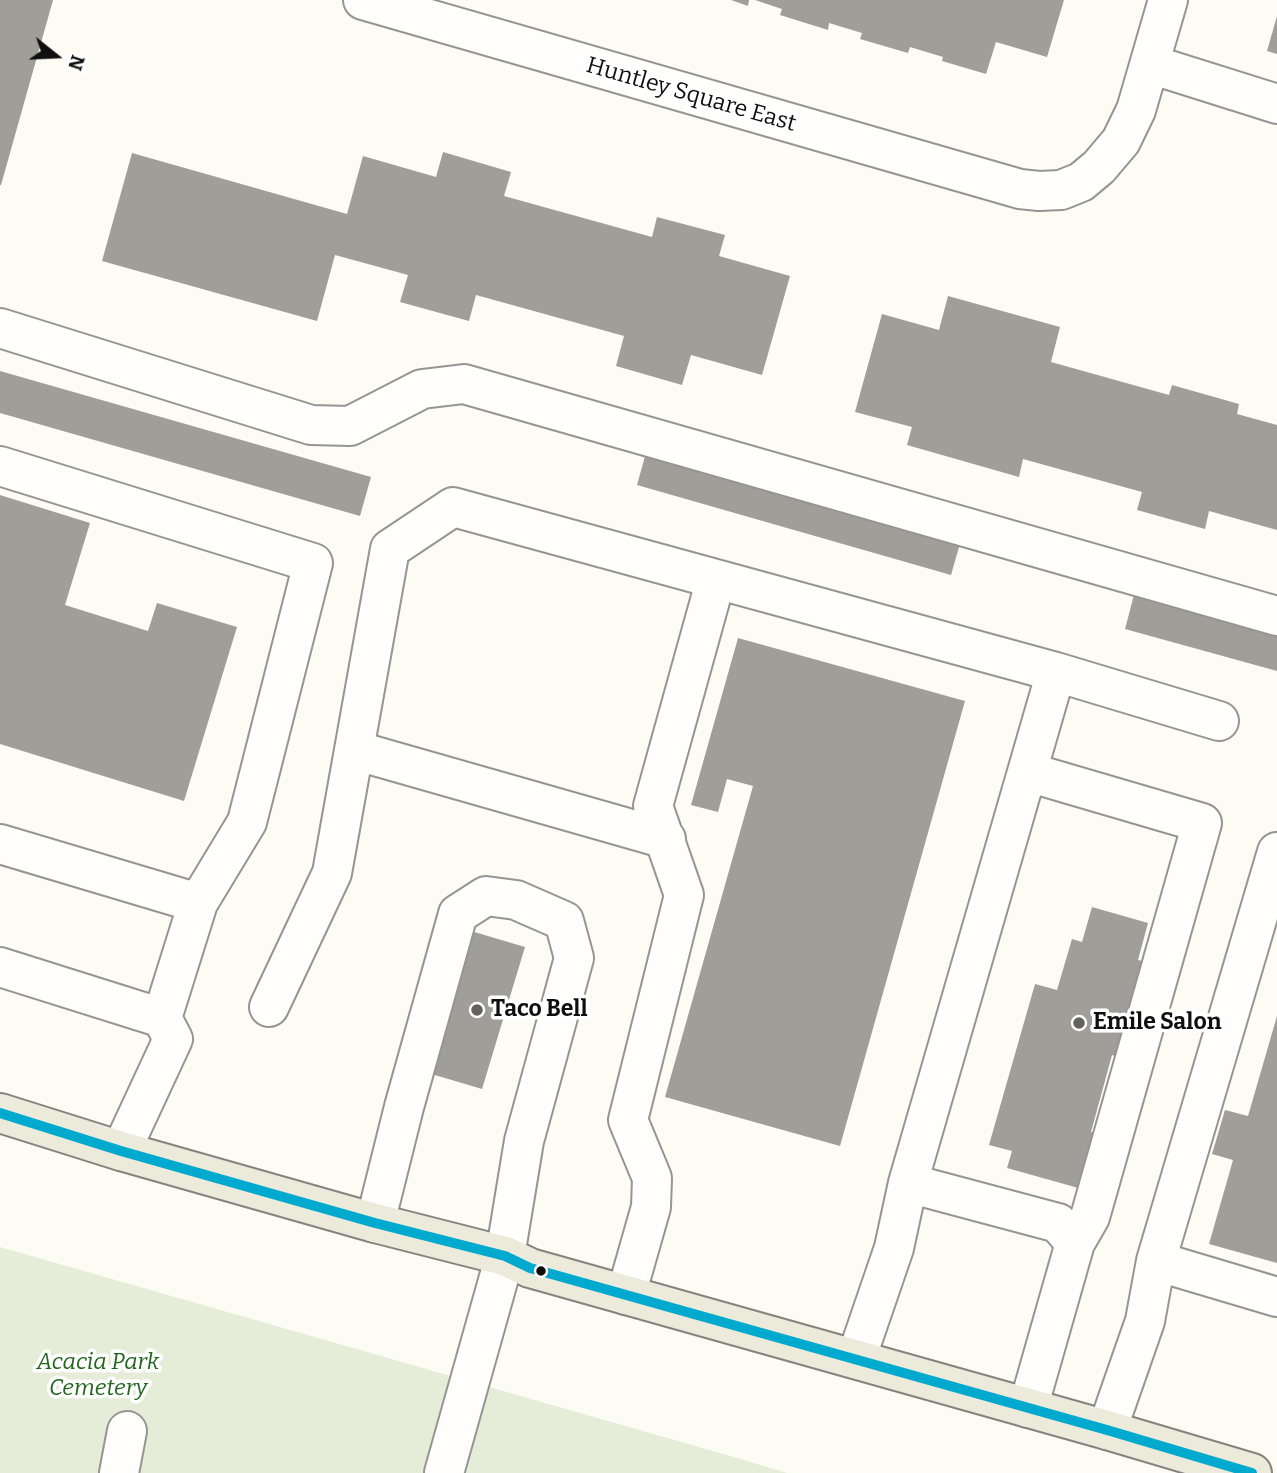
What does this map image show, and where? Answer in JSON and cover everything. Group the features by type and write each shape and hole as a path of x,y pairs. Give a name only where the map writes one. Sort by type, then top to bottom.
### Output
{"main road":[{"path":"0,1113 121,1151 374,1223 505,1256 530,1268 1252,1473"}],"street":[{"name":"Huntley Square East","path":"363,0 461,14 1020,189 1039,191 1061,190 1081,182 1099,167 1121,141 1136,110 1168,0"},
{"path":"1150,64 1277,104"},
{"path":"0,328 311,425 350,426 422,389 464,384 1277,616"},
{"path":"0,466 313,563 247,822 198,903 162,1018"},
{"path":"269,1007 332,873 390,549 453,507 1056,671 1219,721"},
{"path":"626,1295 651,1207 652,1178 628,1120 684,895 653,806 716,579"},
{"path":"856,1359 894,1248 908,1182 1056,671"},
{"path":"354,750 666,839"},
{"path":"1028,772 1202,823 1090,1217 1075,1242 1028,1408"},
{"path":"0,844 198,903"},
{"path":"1107,1430 1145,1321 1156,1261 1277,852"},
{"path":"374,1223 458,914 486,896 516,900 564,921 574,958 524,1141 505,1256 444,1473"},
{"path":"0,967 162,1018 173,1039 121,1151"},
{"path":"908,1182 1058,1223 1075,1242"},
{"path":"1156,1261 1277,1297"},
{"path":"119,1473 127,1431"}],"green space":[{"name":"Acacia Park Cemetery","path":"0,1247 713,1451 787,1473 0,1473"}],"building":[{"path":"0,0 53,0 1,185 0,185"},
{"path":"731,0 749,0 748,6"},
{"path":"755,0 1064,0 1047,57 996,42 986,74 942,61 943,57 910,47 908,53 860,39 862,33 829,23 828,30 780,15 782,9"},
{"path":"1277,16 1277,54 1267,51"},
{"path":"443,152 511,172 504,196 652,237 657,217 725,235 719,256 790,276 762,375 691,355 682,385 616,366 624,336 476,295 469,321 400,302 408,275 335,255 317,321 102,261 132,153 347,214 363,156 436,177"},
{"path":"948,296 1060,327 1051,362 1169,395 1172,385 1239,404 1237,414 1277,425 1277,530 1209,511 1205,529 1137,510 1142,492 1023,459 1019,477 907,445 912,427 855,412 882,314 939,330"},
{"path":"0,371 371,477 360,516 0,413"},
{"path":"647,449 961,540 951,575 637,485"},
{"path":"0,495 90,523 65,605 148,631 157,603 237,627 184,801 0,744"},
{"path":"1135,591 1277,631 1277,671 1125,629"},
{"path":"738,638 965,701 840,1146 665,1097 753,786 727,779 718,812 691,805"},
{"name":"Emile Salon","path":"1092,907 1148,923 1138,960 1151,963 1124,1059 1112,1055 1091,1132 1105,1136 1089,1191 1007,1168 1012,1151 989,1145 1035,984 1057,990 1072,939 1082,942"},
{"name":"Taco Bell","path":"471,931 525,947 482,1089 428,1073"},
{"path":"1277,1016 1277,1263 1209,1244 1233,1160 1212,1154 1225,1110 1248,1116"}],"transit line":[{"path":"0,1113 121,1151 375,1223 505,1256 530,1268 1252,1473"}],"place":[{"name":"Taco Bell","path":"477,1010"},
{"name":"Emile Salon","path":"1079,1023"}]}
